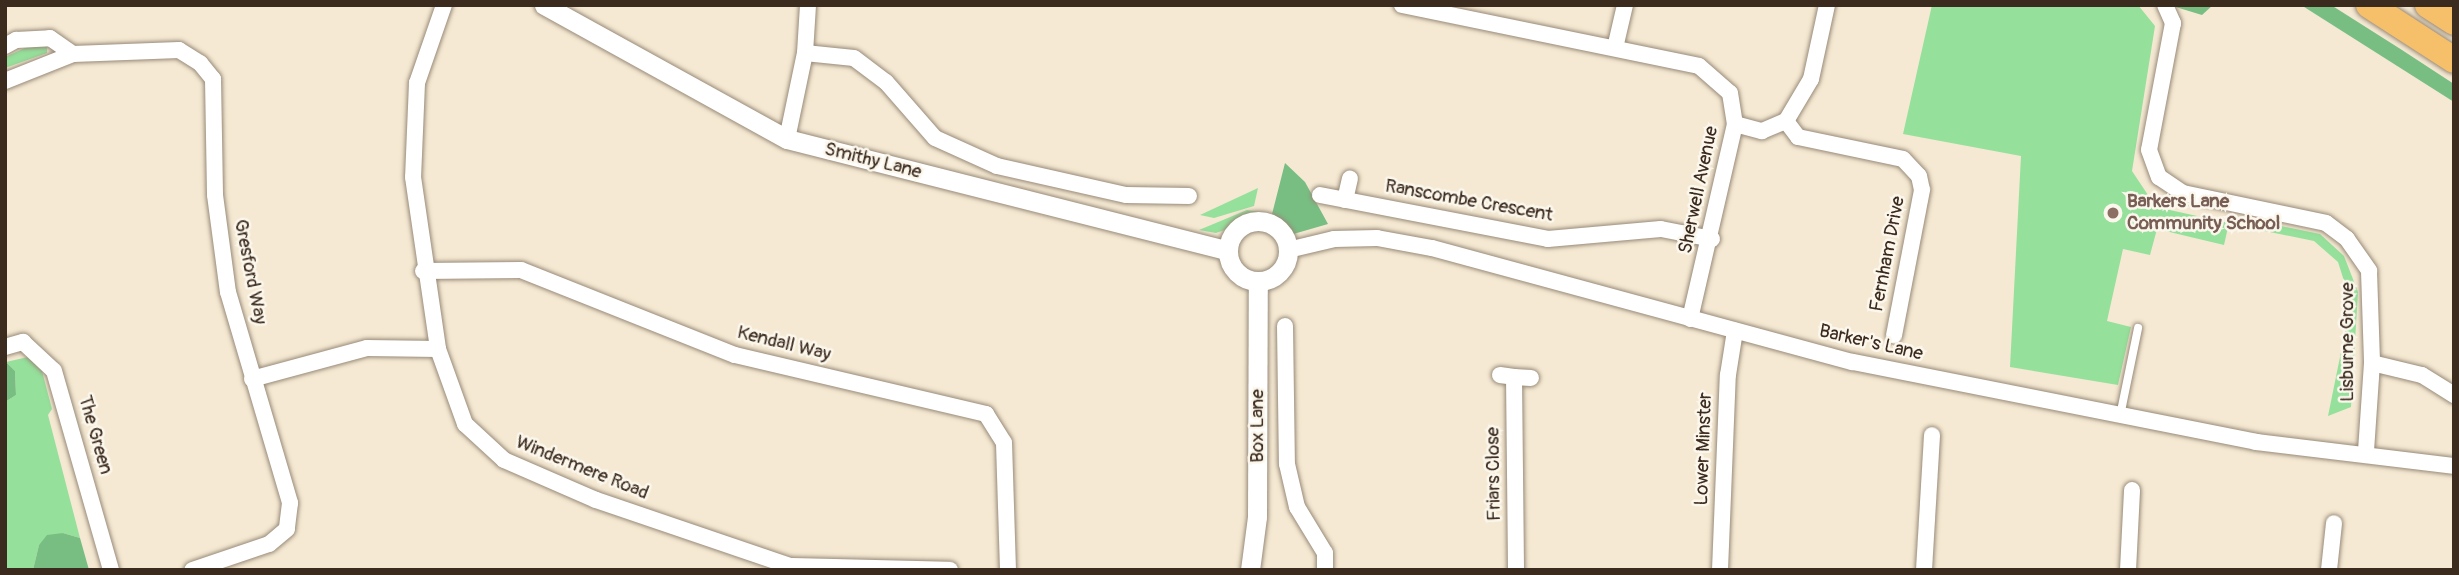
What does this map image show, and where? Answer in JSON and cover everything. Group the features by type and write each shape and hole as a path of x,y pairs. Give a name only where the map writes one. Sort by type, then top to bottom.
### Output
{"highway":[{"path":"2369,5 2454,60"},
{"path":"2428,5 2454,22"}],"street":[{"name":"Windermere Road","path":"444,5 417,83 413,177 423,271 438,349 465,424 504,460 596,500 789,568 950,570"},
{"name":"Smithy Lane","path":"544,5 787,139 1227,250"},
{"path":"787,139 804,53 808,5"},
{"name":"Sherwell Avenue","path":"1402,5 1699,66 1730,93 1735,124 1712,239 1690,319"},
{"path":"1615,48 1625,5"},
{"path":"1735,124 1762,131 1786,121 1811,79 1826,5"},
{"name":"Lisburne Grove","path":"2165,5 2173,23 2149,150 2158,177 2183,193 2326,223 2347,239 2369,271 2372,363 2366,452"},
{"path":"5,46 16,40 50,38 73,54"},
{"name":"Gresford Way","path":"73,54 179,50 200,63 213,79 215,195 228,292 290,503 287,529 269,544 192,570"},
{"name":"Smithy Lane","path":"804,53 854,58 886,82 935,138 997,166 1126,195 1189,197"},
{"path":"5,80 73,54"},
{"name":"Fernham Drive","path":"1786,121 1798,136 1903,159 1919,176 1922,190 1894,335"},
{"path":"1345,200 1350,180"},
{"name":"Ranscombe Crescent","path":"1320,195 1548,239 1661,229 1712,239"},
{"path":"1255,221 1281,232 1288,250 1283,268 1258,281 1240,275 1227,250 1233,233 1255,221"},
{"name":"Barker's Lane","path":"1288,250 1334,239 1377,238 1432,248 1853,362 2256,442 2366,452 2454,466"},
{"name":"Kendall Way","path":"423,271 521,270 735,355 986,414 1004,443 1008,570"},
{"name":"Box Lane","path":"1250,570 1258,517 1258,281"},
{"path":"1285,326 1287,464 1297,507 1325,553 1325,570"},
{"name":"Lower Minster","path":"1720,570 1728,375 1735,331"},
{"name":"The Green","path":"5,347 23,342 54,371 111,570"},
{"path":"252,379 367,348 438,349"},
{"path":"2372,363 2422,375 2454,395"},
{"name":"Friars Close","path":"1516,570 1507,376 1531,378"},
{"path":"1924,570 1932,435"},
{"path":"2128,570 2132,490"},
{"path":"2329,570 2334,523"}],"lane":[{"path":"2120,416 2138,328"}],"green space":[{"path":"1932,5 2138,5 2155,26 2132,171 2156,207 2229,223 2224,245 2157,229 2150,255 2123,249 2107,321 2131,327 2118,385 2010,367 2021,156 1903,134"},
{"path":"2169,5 2213,5 2202,15"},
{"path":"2301,5 2331,5 2402,50 2454,84 2454,102"},
{"path":"34,44 47,46 47,53 5,68 5,57"},
{"path":"1285,163 1305,182 1328,224 1290,235 1285,224 1271,218"},
{"path":"1258,188 1254,206 1214,218 1200,215"},
{"path":"1247,210 1260,212 1258,218 1216,233 1199,230"},
{"path":"2262,222 2320,234 2344,256 2358,292 2351,407 2328,416 2351,303 2338,262 2314,241 2260,230"},
{"path":"28,357 42,371 52,409 48,415 80,538 63,533 39,545 33,570 5,570 5,402 16,395 15,371 6,362"},
{"path":"6,362 15,371 16,395 5,402"},
{"path":"63,533 80,538 89,570 33,570 39,545 47,535"}],"place":[{"name":"Barkers Lane Community School","path":"2113,213"}]}
